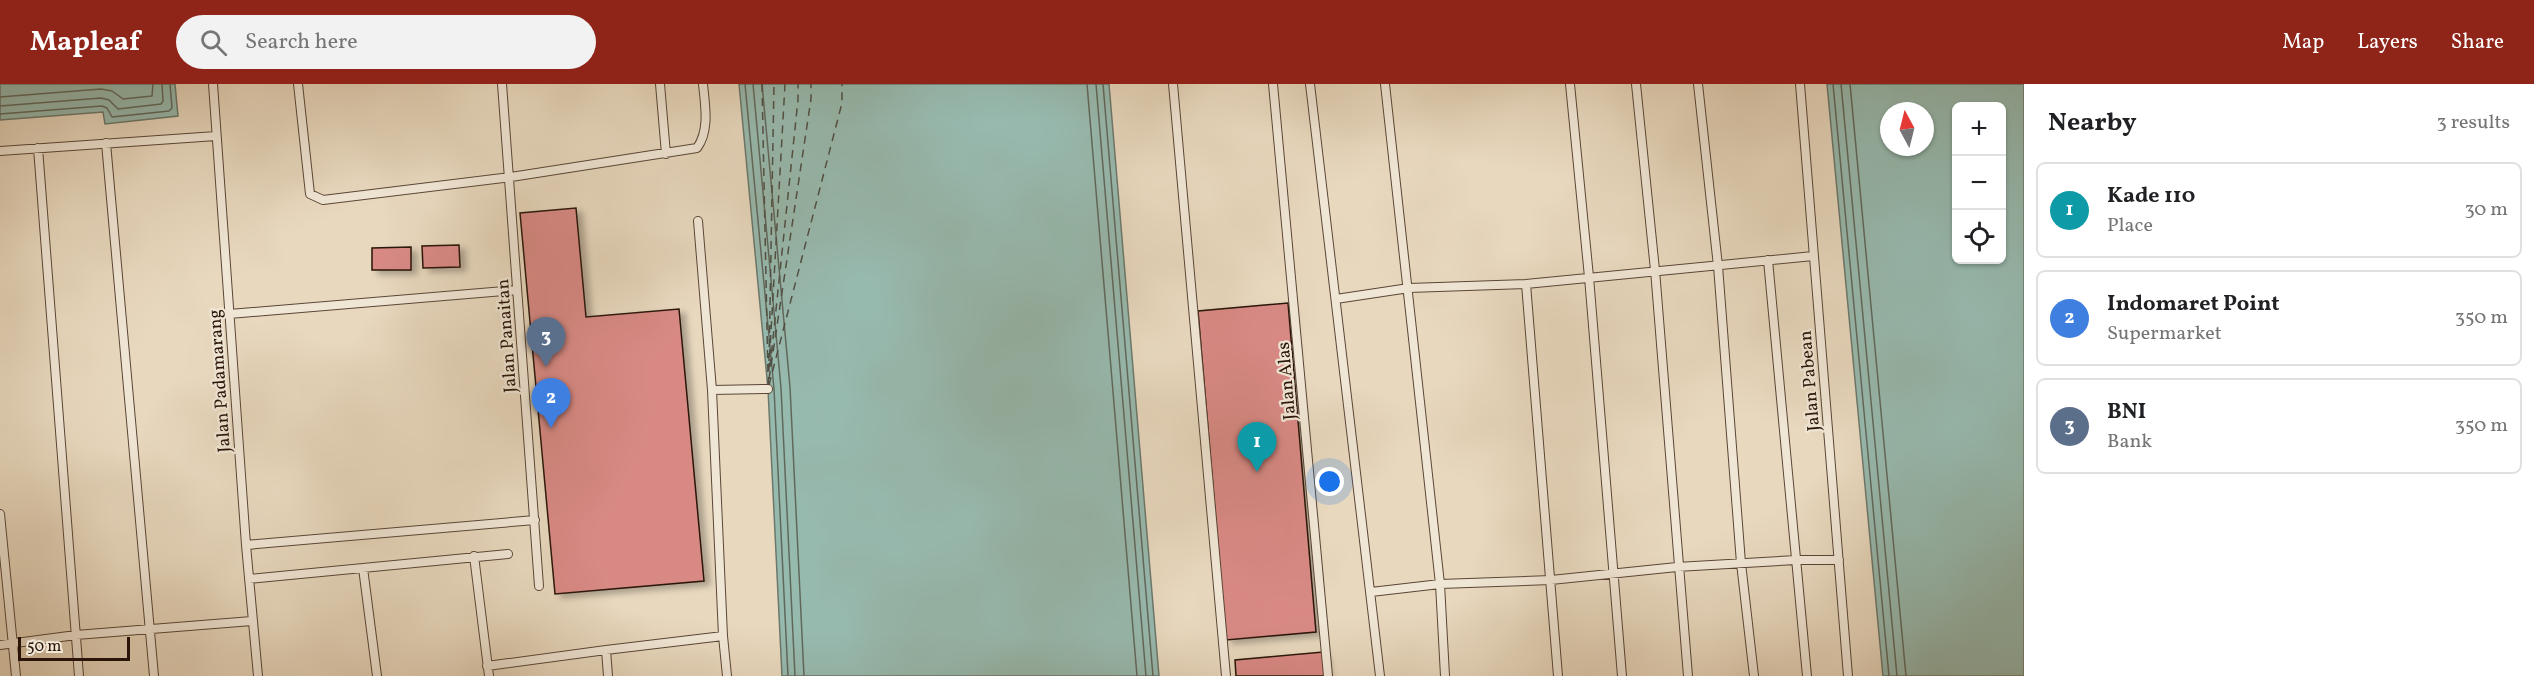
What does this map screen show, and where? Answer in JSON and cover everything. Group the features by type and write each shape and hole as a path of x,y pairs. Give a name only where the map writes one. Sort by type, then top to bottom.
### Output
{"lane":[{"name":"Jalan Padamarang","path":"213,84 246,545 258,676"},
{"path":"298,84 310,194 323,200 511,177 697,148 703,139 705,127 703,84"},
{"name":"Jalan Panaitan","path":"502,84 511,177 539,586"},
{"path":"660,84 666,154"},
{"path":"1173,84 1226,676"},
{"name":"Jalan Alas","path":"1273,84 1329,676"},
{"path":"1310,84 1380,676"},
{"path":"1384,84 1409,288 1440,584 1445,676"},
{"path":"1570,84 1589,277 1622,676"},
{"path":"1636,84 1655,270 1677,567 1688,676"},
{"path":"1698,84 1718,266 1741,564 1754,676"},
{"name":"Jalan Pabean","path":"1800,84 1848,676"},
{"path":"0,151 216,136"},
{"path":"106,143 154,676"},
{"path":"38,148 79,676"},
{"path":"698,220 712,390 723,636 727,676"},
{"path":"1336,299 1409,288 1526,284 1813,256"},
{"path":"1768,260 1807,676"},
{"path":"1526,284 1558,676"},
{"path":"229,314 518,290"},
{"path":"712,390 768,389"},
{"path":"0,514 16,676"},
{"path":"246,545 535,520"},
{"path":"249,579 508,554"},
{"path":"474,556 489,676"},
{"path":"1371,592 1440,584 1551,580 1677,567 1796,560 1839,560"},
{"path":"363,568 377,676"},
{"path":"0,645 76,635 252,621"},
{"path":"488,666 723,636"},
{"path":"606,650 608,676"}],"water":[{"path":"0,84 175,84 178,116 105,124 103,112 0,120"},
{"path":"739,84 1109,84 1159,676 782,676 768,389"},
{"path":"1827,84 2024,84 2024,676 1883,676"}],"building":[{"path":"576,208 586,317 679,309 704,581 555,594 520,213"},
{"path":"459,245 460,267 423,268 422,246"},
{"path":"411,247 411,270 372,270 372,248"},
{"path":"1288,303 1316,632 1226,640 1198,311"},
{"path":"1323,652 1326,676 1236,676 1235,660"}],"ferry route":[{"path":"762,84 768,376"},
{"path":"769,361 774,84"},
{"path":"768,385 785,84"},
{"path":"770,367 798,84"},
{"path":"769,379 811,99 811,84"},
{"path":"769,385 842,103 842,84"}],"place":[{"name":"BNI","path":"546,367"},
{"name":"Indomaret Point","path":"551,428"},
{"name":"Kade 110","path":"1257,472"}]}
